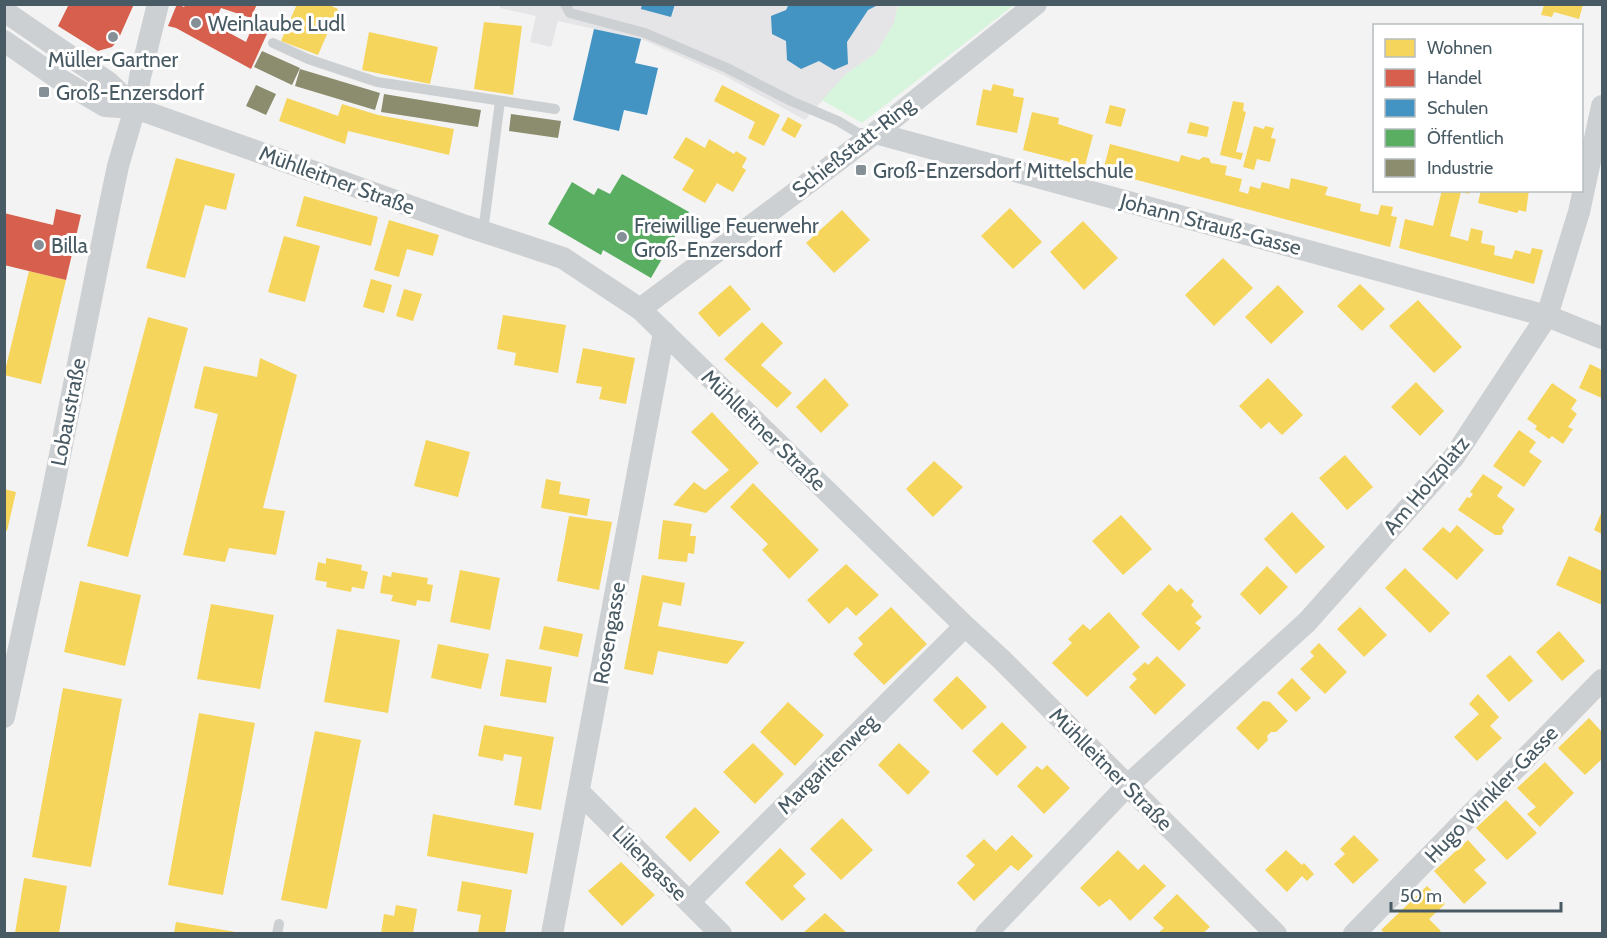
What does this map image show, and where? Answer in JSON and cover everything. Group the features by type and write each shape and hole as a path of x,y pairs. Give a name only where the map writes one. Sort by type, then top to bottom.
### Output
{"street":[{"name":"Lobaustraße","path":"5,710 48,512 118,166 135,108 140,77 158,4"},
{"name":"Schießstatt-Ring","path":"640,309 875,132 1035,4"},
{"path":"4,11 108,82 135,108"},
{"path":"4,40 57,77 105,106 135,108"},
{"name":"Am Holzplatz","path":"986,933 1127,786 1306,622 1454,457 1547,316 1579,212 1602,106"},
{"name":"Mühlleitner Straße","path":"135,108 483,232 563,258 640,309 1001,659 1276,933"},
{"name":"Johann Strauß-Gasse","path":"875,132 1547,316 1602,338"},
{"name":"Rosengasse","path":"552,933 580,793 664,332"},
{"name":"Margaritenweg","path":"689,902 965,626"},
{"name":"Hugo Winkler-Gasse","path":"1354,933 1602,680"},
{"name":"Liliengasse","path":"580,793 721,933"}],"lane":[{"path":"565,4 570,13 645,33 727,68 791,101 838,121 858,133 875,132"},
{"path":"273,43 308,59 377,82 555,109"},
{"path":"483,232 500,101"}],"shaded area":[{"path":"501,4 898,5 894,23 876,53 846,74 805,120 725,76 641,39 558,21 551,47 530,42 536,16 500,8"}],"green space":[{"path":"898,5 1014,5 862,123 822,100 846,74 876,53 894,23"}],"building: Wohnen":[{"path":"297,4 327,4 338,9 318,55 281,41"},
{"path":"1544,5 1583,5 1579,19 1554,12 1552,17 1541,15"},
{"path":"484,22 522,26 513,95 474,89"},
{"path":"369,32 438,47 430,84 362,70"},
{"path":"993,84 1014,89 1013,96 1024,98 1017,133 976,125 983,89 991,91"},
{"path":"722,85 780,115 764,146 748,138 755,122 714,101"},
{"path":"287,98 338,116 342,104 378,115 454,129 449,155 348,131 345,144 279,121"},
{"path":"1233,101 1244,103 1243,111 1246,112 1236,152 1243,153 1241,160 1220,155"},
{"path":"1110,105 1126,109 1121,127 1105,123"},
{"path":"1032,112 1059,118 1058,124 1093,135 1085,166 1023,150"},
{"path":"788,117 802,125 795,138 781,130"},
{"path":"1190,122 1209,127 1207,137 1187,133"},
{"path":"1254,126 1264,129 1265,126 1274,128 1271,138 1276,139 1270,162 1257,159 1254,170 1243,167"},
{"path":"686,137 705,148 709,139 734,154 736,151 747,158 742,167 746,170 733,192 717,183 705,203 682,190 694,170 673,158"},
{"path":"1110,144 1179,162 1181,155 1199,160 1203,157 1209,158 1211,163 1227,166 1225,175 1242,179 1239,191 1248,194 1250,186 1260,189 1262,182 1289,189 1291,178 1328,187 1325,195 1361,204 1360,211 1378,215 1381,205 1393,207 1391,216 1397,217 1390,247 1103,171"},
{"path":"176,158 235,174 226,210 205,205 185,278 146,268"},
{"path":"1442,192 1461,192 1450,236 1468,241 1471,228 1483,231 1481,243 1495,246 1494,255 1512,259 1515,250 1530,254 1532,248 1543,250 1534,284 1399,248 1405,219 1433,226"},
{"path":"1481,192 1529,192 1526,212 1519,210 1517,213 1478,203"},
{"path":"304,196 378,217 371,246 296,226"},
{"path":"1010,208 1042,242 1013,269 981,236"},
{"path":"842,210 870,240 834,273 806,243"},
{"path":"389,220 439,235 433,256 407,249 399,277 374,270"},
{"path":"1083,221 1118,258 1084,290 1050,252"},
{"path":"284,236 320,246 305,302 268,292"},
{"path":"1223,258 1253,288 1214,326 1185,295"},
{"path":"29,271 66,280 41,384 4,375"},
{"path":"371,279 392,285 384,313 363,307"},
{"path":"1360,284 1385,309 1362,331 1337,306"},
{"path":"730,285 751,309 719,337 698,313"},
{"path":"1278,285 1304,312 1271,344 1245,317"},
{"path":"404,289 422,294 413,321 396,316"},
{"path":"1418,300 1462,347 1434,373 1389,326"},
{"path":"503,315 566,325 558,373 514,365 516,353 497,349"},
{"path":"148,317 188,328 128,557 87,546"},
{"path":"762,322 783,343 761,365 792,393 777,408 724,359"},
{"path":"583,348 635,358 626,404 599,399 602,387 576,383"},
{"path":"260,358 297,375 263,508 285,511 276,555 229,548 225,562 183,555 218,414 194,408 204,366 257,377"},
{"path":"1590,364 1602,370 1602,398 1579,388"},
{"path":"825,378 849,405 821,433 796,407"},
{"path":"1268,378 1303,415 1282,435 1269,422 1261,429 1239,406"},
{"path":"1416,382 1444,411 1420,436 1391,407"},
{"path":"1552,383 1577,400 1571,409 1577,414 1568,427 1573,429 1563,444 1552,436 1549,439 1535,429 1537,426 1527,419"},
{"path":"712,412 759,463 706,513 673,505 694,482 705,490 729,470 691,432"},
{"path":"1519,430 1536,442 1529,452 1542,461 1524,487 1493,466"},
{"path":"426,440 470,452 458,497 414,486"},
{"path":"1345,455 1373,487 1347,510 1319,478"},
{"path":"934,461 963,487 933,517 906,489"},
{"path":"1483,474 1503,487 1497,496 1515,509 1502,527 1504,531 1501,535 1495,535 1458,510 1467,497 1470,498 1473,494 1470,492"},
{"path":"546,479 561,482 559,494 590,499 587,516 541,508"},
{"path":"753,483 819,550 789,579 762,550 768,544 730,507"},
{"path":"4,489 16,492 7,531 4,530"},
{"path":"1602,511 1602,534 1594,530"},
{"path":"1292,512 1325,547 1296,574 1264,539"},
{"path":"1121,515 1152,549 1123,575 1092,541"},
{"path":"569,516 612,522 599,590 557,581"},
{"path":"663,520 692,524 690,536 696,536 694,554 688,553 687,562 658,559"},
{"path":"1457,525 1484,550 1457,580 1422,549 1443,527 1450,533"},
{"path":"1569,556 1602,571 1602,605 1556,585"},
{"path":"326,558 362,565 361,570 368,572 364,589 352,587 351,592 326,587 327,582 315,580 318,562 326,564"},
{"path":"846,564 879,595 856,616 847,607 829,624 807,600"},
{"path":"1267,566 1288,587 1260,615 1240,594"},
{"path":"1405,568 1450,613 1430,633 1385,588"},
{"path":"460,570 500,578 490,630 450,622"},
{"path":"392,572 428,578 427,584 433,585 430,602 417,600 416,606 391,601 393,595 380,593 383,575 391,577"},
{"path":"642,575 685,583 681,606 663,602 658,626 745,642 727,664 658,651 653,675 624,669"},
{"path":"80,581 141,595 125,666 64,652"},
{"path":"1169,584 1177,592 1181,588 1194,601 1191,605 1202,617 1195,623 1201,628 1179,651 1141,614"},
{"path":"211,604 274,615 260,689 197,679"},
{"path":"891,607 927,644 884,685 853,654 863,644 858,638"},
{"path":"1360,607 1387,635 1364,657 1337,629"},
{"path":"1109,612 1140,647 1087,697 1052,663 1072,643 1068,639 1083,624 1090,630"},
{"path":"544,626 583,634 578,657 539,649"},
{"path":"337,629 400,640 388,713 324,702"},
{"path":"1559,631 1585,661 1562,681 1536,652"},
{"path":"1319,643 1347,672 1325,694 1300,669 1314,656 1310,652"},
{"path":"438,644 489,654 481,689 431,678"},
{"path":"1510,655 1533,681 1509,702 1486,676"},
{"path":"1157,656 1186,685 1155,715 1129,687 1137,679 1132,674 1145,662 1148,665"},
{"path":"506,659 552,667 546,703 500,696"},
{"path":"957,676 987,707 962,730 933,700"},
{"path":"1292,678 1311,698 1296,712 1277,693"},
{"path":"63,688 122,699 91,867 32,857"},
{"path":"1478,694 1499,717 1490,726 1502,738 1477,761 1454,737 1479,714 1469,704"},
{"path":"1263,701 1270,702 1288,721 1276,732 1271,732 1267,736 1268,740 1258,750 1236,728"},
{"path":"788,702 824,735 795,766 760,732"},
{"path":"199,713 255,723 223,895 168,885"},
{"path":"1589,718 1602,732 1602,759 1585,775 1558,748"},
{"path":"1002,722 1027,747 997,776 972,751"},
{"path":"484,725 554,737 541,810 514,805 522,757 504,754 503,761 478,756"},
{"path":"315,731 361,740 327,909 281,900"},
{"path":"753,743 784,774 755,804 723,772"},
{"path":"899,743 930,772 908,795 878,765"},
{"path":"1545,762 1574,793 1540,827 1527,814 1536,807 1517,788"},
{"path":"1047,765 1070,788 1044,814 1017,786 1037,766 1042,770"},
{"path":"1506,800 1537,833 1507,860 1476,828"},
{"path":"695,807 720,832 690,862 665,837"},
{"path":"433,814 534,833 527,874 427,856"},
{"path":"842,818 873,850 841,880 810,849"},
{"path":"1012,835 1033,856 1018,871 1011,865 974,901 957,883 975,865 966,856 984,839 996,851"},
{"path":"1354,835 1379,860 1353,884 1334,864 1345,854 1340,849"},
{"path":"1468,840 1486,860 1474,870 1487,883 1464,904 1434,871"},
{"path":"780,848 806,874 793,886 806,899 782,921 745,883"},
{"path":"1118,850 1138,870 1144,864 1166,886 1130,921 1110,899 1099,907 1080,888"},
{"path":"1286,850 1302,865 1304,863 1314,874 1307,881 1302,876 1287,892 1265,870"},
{"path":"621,862 655,895 622,926 588,891"},
{"path":"24,878 67,886 59,933 15,933"},
{"path":"462,881 512,890 505,933 478,932 481,915 457,911"},
{"path":"1427,886 1445,904 1429,919 1441,931 1438,933 1385,933 1381,930"},
{"path":"1177,894 1210,927 1203,933 1158,933 1164,928 1153,918"},
{"path":"396,905 417,909 413,933 381,933 384,914 394,916"},
{"path":"825,913 847,933 803,933"},
{"path":"176,922 236,932 236,933 174,933"}],"building: Handel":[{"path":"69,4 134,4 118,40 112,47 98,51 58,26"},
{"path":"177,4 184,7 186,4 257,4 251,18 221,8 213,24 246,42 256,18 271,25 251,69 176,28 168,26"},
{"name":"Billa","path":"56,209 81,215 66,280 4,265 4,213 53,225"}],"building: Schulen":[{"path":"642,4 675,4 671,17 641,9"},
{"path":"789,4 880,4 868,10 847,42 848,64 834,70 819,61 801,69 787,60 786,41 772,34 771,16 786,10"},
{"path":"594,29 641,39 635,63 658,68 647,115 624,110 619,131 573,120"}],"building: Öffentlich":[{"name":"Freiwillige Feuerwehr Groß-Enzersdorf","path":"622,174 689,212 651,278 603,250 601,255 548,224 572,182 594,195 598,188 610,194"}],"building: Industrie":[{"path":"262,51 300,68 292,85 254,67"},
{"path":"300,69 380,93 375,110 295,86"},
{"path":"256,85 276,94 266,115 246,106"},
{"path":"384,94 481,110 478,127 381,112"},
{"path":"511,114 561,121 558,138 509,131"}],"place":[{"name":"Weinlaube Ludl","path":"196,23"},
{"name":"Müller-Gartner","path":"113,37"},
{"name":"Groß-Enzersdorf","path":"44,92"},
{"name":"Groß-Enzersdorf Mittelschule","path":"861,170"},
{"name":"Freiwillige Feuerwehr Groß-Enzersdorf","path":"622,237"},
{"name":"Billa","path":"39,245"}]}
